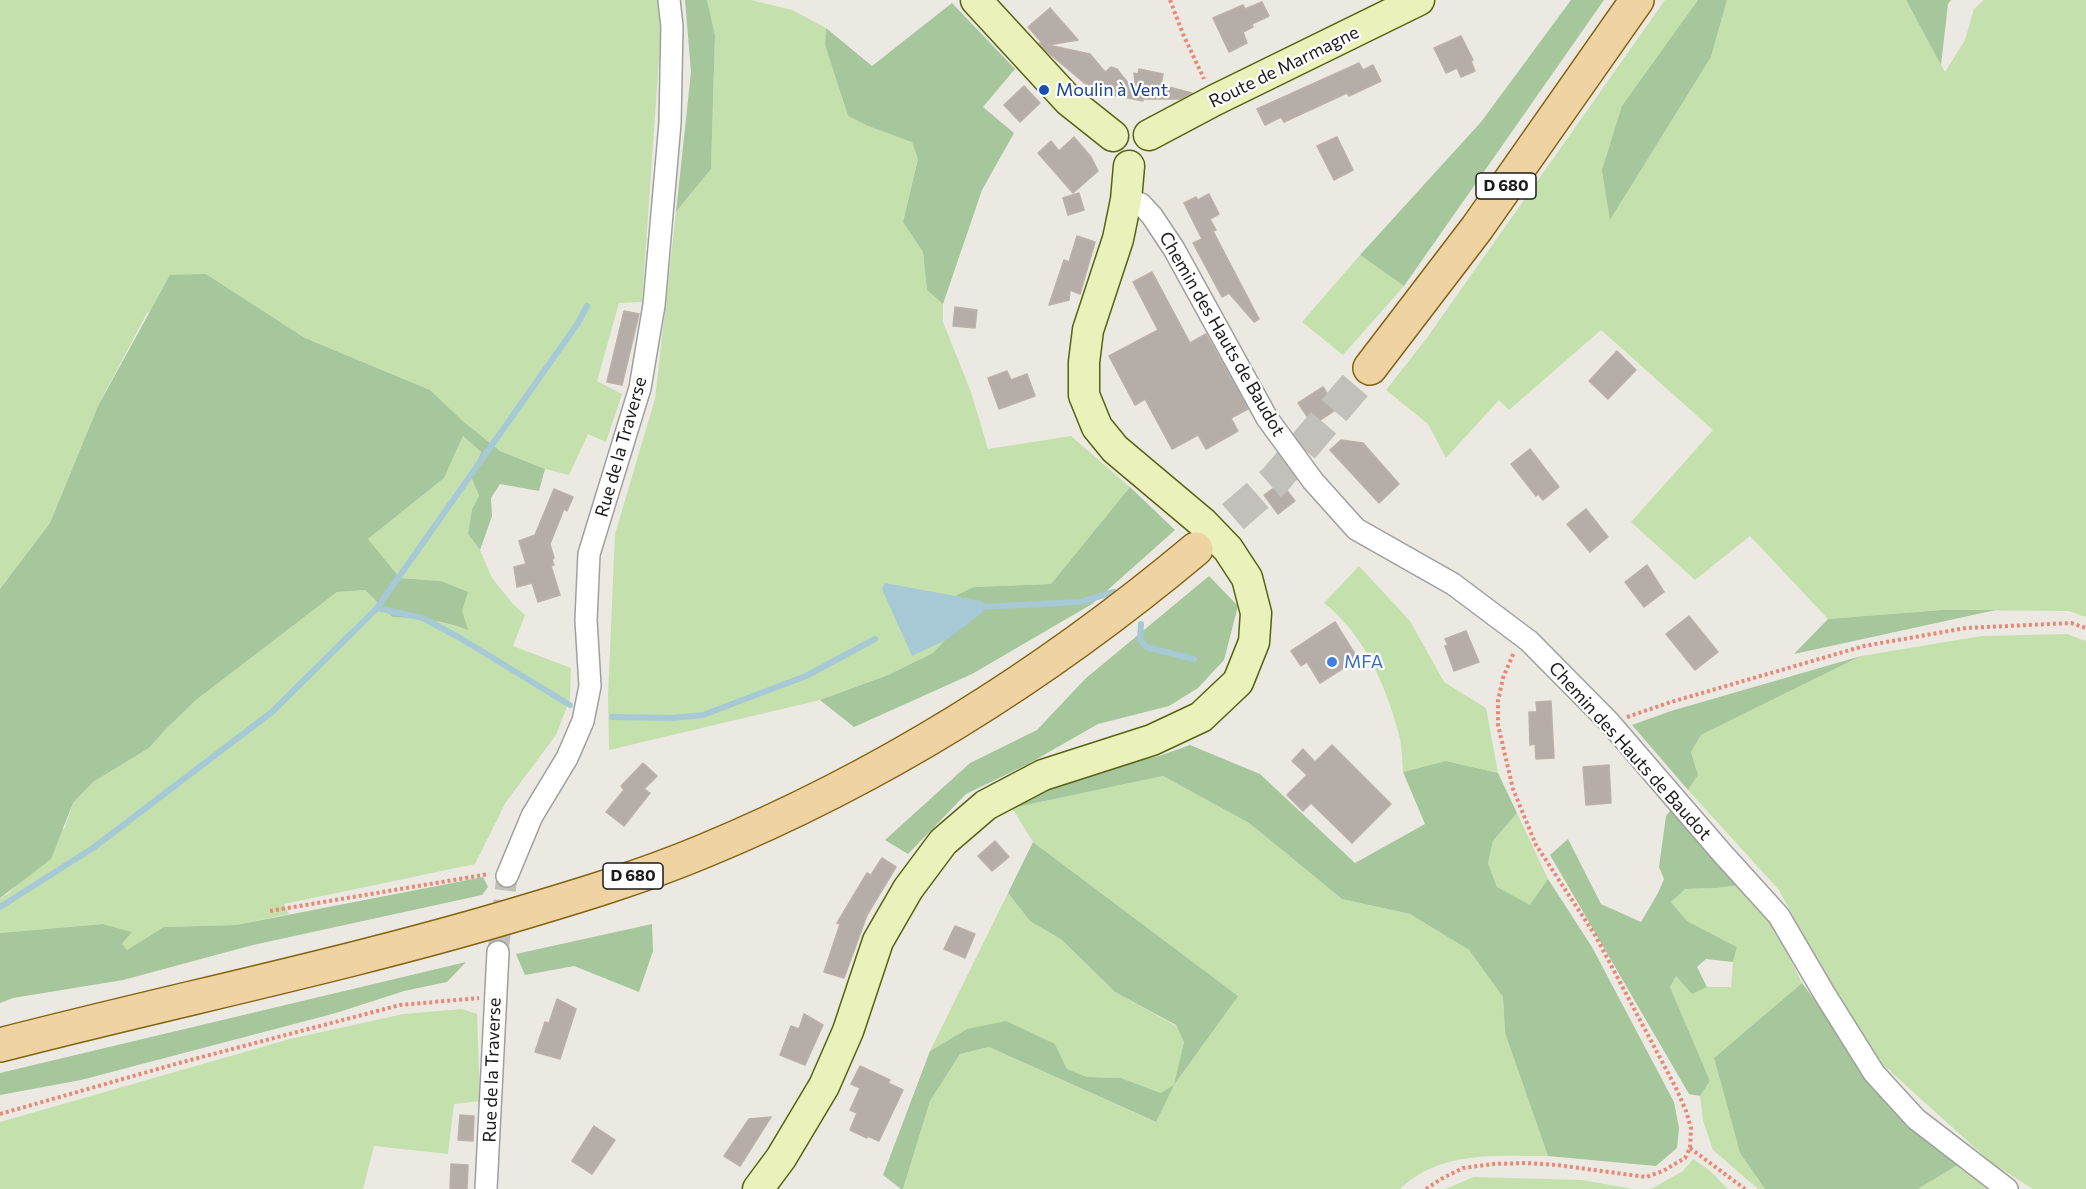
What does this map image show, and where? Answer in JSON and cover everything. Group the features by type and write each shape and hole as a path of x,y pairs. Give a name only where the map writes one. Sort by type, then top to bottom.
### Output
{"main road":[{"path":"976,0 1069,101 1113,136"},
{"name":"Route de Marmagne","path":"1149,135 1419,0"},
{"name":"D 680","path":"1370,368 1477,228 1637,0"},
{"path":"1134,125 1145,130 1149,135 1152,148 1146,159 1135,165 1117,160 1111,143 1113,136 1122,128 1134,125"},
{"path":"759,1189 781,1158 824,1086 848,1031 878,941 908,889 943,842 986,805 1043,775 1093,757 1152,740 1201,717 1238,682 1254,642 1256,613 1247,578 1228,549 1203,523 1115,449 1097,427 1084,395 1084,362 1088,330 1118,239 1126,200 1129,165"},
{"name":"D 680","path":"0,1045 434,939 574,897 701,852 800,809 890,761 987,703 1077,643 1196,549"}],"street":[{"name":"Rue de la Traverse","path":"509,873 532,816 567,758 583,721 590,686 586,620 590,554 640,388 654,305 670,123 672,26 669,0"},
{"name":"Chemin des Hauts de Baudot","path":"1126,200 1141,204 1174,249 1267,418 1313,481 1356,529 1453,584 1521,635 1610,723 1779,916 1874,1073 1916,1119 2007,1189"},
{"name":"Rue de la Traverse","path":"486,1189 498,952"}],"path":[{"path":"1170,0 1183,34 1215,100"},
{"path":"1610,723 1671,702 1864,646 1966,628 2072,623 2086,628"},
{"path":"1426,1189 1463,1168 1493,1164 1557,1165 1646,1177 1663,1171 1685,1158 1690,1148 1689,1120 1676,1088 1595,934 1536,845 1514,789 1498,724 1498,701 1503,678 1521,635"},
{"path":"270,911 509,873"},
{"path":"0,1114 179,1063 400,1005 495,997"},
{"path":"1690,1148 1745,1189"}],"green space":[{"path":"0,0 659,0 661,30 642,302 619,303 597,381 622,394 606,442 588,434 569,475 545,469 500,451 430,390 305,338 206,274 147,313 98,406 50,523 0,589"},
{"path":"685,0 707,0 715,35 711,169 676,212 691,72"},
{"path":"707,0 751,0 792,10 826,28 825,45 848,116 868,126 912,141 918,159 903,222 923,252 927,290 943,304 943,322 971,392 988,449 1071,436 1130,487 1051,584 974,587 957,627 933,653 888,675 820,700 609,750 608,695 615,534 655,399 676,212 711,169 715,35"},
{"path":"1571,0 1604,0 1404,286 1360,255 1481,122"},
{"path":"1665,0 1698,0 1675,33 1610,220 1711,57 1727,0 1906,0 1945,72 1965,40 1974,9 1984,0 2086,0 2086,617 2069,611 1942,610 1828,619 1750,536 1695,580 1631,522 1713,430 1601,330 1509,410 1499,400 1446,458 1428,424 1386,390 1426,339"},
{"path":"1698,0 1727,0 1711,57 1610,220 1602,170 1622,106"},
{"path":"1906,0 1951,0 1948,4 1941,65"},
{"path":"952,3 1015,69 983,107 1014,133 982,190 943,304 927,290 923,252 903,222 918,159 912,142 848,116 825,45 826,28 872,66"},
{"path":"1360,255 1404,286 1343,355 1302,322"},
{"path":"206,274 305,338 430,390 500,451 545,469 539,491 500,484 491,498 492,516 480,550 468,534 472,509 479,496 471,476 481,452 463,436 444,478 368,539 400,578 441,581 468,592 462,611 468,630 430,620 392,617 365,590 337,592 196,700 149,748 93,782 73,803 51,859 0,898 0,589 50,523 98,406 170,275"},
{"path":"463,436 481,452 471,475 479,496 472,509 468,534 480,550 492,578 525,615 513,646 571,668 570,699 556,735 506,802 475,864 284,904 289,914 236,925 165,927 127,950 122,945 131,932 103,924 0,933 0,898 9,893 65,827 73,803 93,782 149,748 196,700 337,592 365,590 392,617 424,618 467,629 441,581 400,578 368,539 444,478"},
{"path":"1130,487 1175,530 1092,604 972,674 854,727 820,700 888,675 933,653 957,627 957,595 974,587 1051,584"},
{"path":"1359,566 1410,621 1444,682 1486,708 1498,773 1446,761 1403,772 1399,736 1393,713 1379,678 1361,644 1350,629 1324,603"},
{"path":"1209,576 1238,606 1224,660 1198,688 1169,706 1098,724 1028,764 966,794 908,854 885,840 970,763 1037,730 1085,679"},
{"path":"1942,610 1996,610 1794,654 1828,619"},
{"path":"2067,634 2086,641 2086,1189 2033,1189 1993,1164 1882,1064 1824,973 1779,890 1688,790 1698,775 1691,752 1701,735 1861,656 1981,636"},
{"path":"1861,656 1701,735 1691,752 1698,775 1688,790 1632,725 1671,711"},
{"path":"1190,745 1260,774 1355,863 1425,824 1403,772 1446,761 1498,773 1517,813 1493,841 1488,863 1497,887 1530,905 1548,879 1592,947 1674,1102 1679,1128 1677,1148 1656,1166 1548,1156 1505,1033 1503,997 1469,950 1410,914 1342,899 1249,823 1163,776 1012,808 1045,788 1091,772 1159,756"},
{"path":"1163,776 1249,823 1342,899 1410,914 1469,950 1503,997 1505,1033 1548,1156 1489,1156 1451,1161 1416,1176 1400,1189 903,1189 930,1101 960,1054 989,1047 1155,1122 1173,1087 1161,1093 1121,1078 1087,1077 1067,1069 1055,1044 967,1029 930,1051 1008,893 1030,921 1062,940 1115,992 1176,1026 1184,1041 1175,1084 1237,996 1033,842 1012,808"},
{"path":"1673,807 1739,885 1685,889 1671,902 1687,921 1737,947 1733,962 1706,959 1697,967 1707,987 1692,994 1676,976 1670,987 1710,1081 1700,1096 1689,1094 1550,855 1568,839 1601,904 1641,922 1664,879 1659,867 1666,816"},
{"path":"1517,813 1548,879 1530,906 1497,887 1488,863 1493,841"},
{"path":"1033,842 1238,996 1174,1085 1184,1042 1176,1025 1115,992 1062,940 1030,921 1008,893"},
{"path":"483,877 488,887 482,895 253,945 123,980 13,998 0,1003 0,933 103,924 132,932 122,944 127,950 164,927 236,925"},
{"path":"1739,885 1775,928 1802,983 1714,1058 1740,1153 1765,1189 1758,1189 1713,1150 1703,1121 1700,1096 1710,1081 1670,987 1676,976 1692,993 1707,987 1731,987 1737,947 1687,921 1671,902 1684,889"},
{"path":"652,924 653,951 639,992 574,966 525,975 516,954"},
{"path":"466,962 447,982 404,991 336,1013 81,1080 0,1095 0,1073"},
{"path":"1802,983 1862,1065 1959,1164 1918,1189 1765,1189 1740,1153 1714,1058"},
{"path":"462,1009 477,1014 480,1101 454,1104 448,1154 374,1146 363,1189 0,1189 0,1122 290,1039 403,1014"},
{"path":"1006,1021 1055,1044 1067,1069 1087,1077 1121,1078 1161,1093 1174,1085 1156,1122 989,1047 960,1054 930,1101 903,1189 883,1175 930,1051 967,1029"},
{"path":"1693,1159 1709,1170 1728,1189 1651,1189 1683,1171"},
{"path":"1959,1164 1987,1189 1918,1189"},
{"path":"1474,1177 1582,1180 1633,1189 1445,1189"}],"water":[{"path":"885,583 982,601 983,612 948,639 912,656 882,589"}],"building":[{"path":"1262,2 1269,16 1252,24 1253,27 1243,32 1247,43 1229,52 1213,18 1243,5 1245,9"},
{"path":"1050,8 1078,40 1048,45 1090,54 1105,72 1111,67 1117,69 1136,93 1134,73 1138,74 1139,69 1163,74 1161,85 1192,93 1180,99 1141,99 1143,101 1094,91 1045,50 1039,43 1043,44 1028,27"},
{"path":"1461,36 1473,60 1471,61 1475,71 1461,77 1457,68 1446,73 1434,48"},
{"path":"1359,63 1363,70 1373,65 1381,81 1349,96 1347,93 1284,122 1281,117 1265,125 1257,109"},
{"path":"1024,86 1040,103 1020,122 1004,105"},
{"path":"1074,137 1091,157 1098,171 1073,193 1038,153 1051,141 1059,151"},
{"path":"1337,137 1353,170 1334,180 1317,146"},
{"path":"1079,193 1084,210 1068,215 1063,198"},
{"path":"1209,194 1219,214 1210,219 1216,230 1213,231 1259,319 1254,322 1229,293 1222,297 1193,243 1202,239 1184,203 1196,197 1198,200"},
{"path":"1077,236 1095,242 1080,294 1070,290 1069,300 1049,305 1064,260 1069,262"},
{"path":"1152,272 1190,343 1206,334 1248,409 1231,418 1238,431 1206,449 1198,435 1172,449 1145,399 1135,405 1109,356 1158,330 1133,282"},
{"path":"955,307 977,310 975,328 953,326"},
{"path":"624,311 639,314 622,385 607,382"},
{"path":"1617,351 1636,370 1608,399 1589,381"},
{"path":"1007,371 1011,380 1027,374 1035,396 999,409 988,378"},
{"path":"1323,387 1337,409 1313,425 1298,403"},
{"path":"1341,440 1363,443 1399,484 1379,503 1330,450"},
{"path":"1530,449 1559,487 1543,500 1538,494 1536,496 1511,464"},
{"path":"1281,483 1295,501 1278,514 1264,495"},
{"path":"554,489 573,497 567,511 564,509 550,544 554,558 552,560 554,565 551,566 560,595 538,602 532,583 517,587 514,567 526,564 519,541 535,535"},
{"path":"1586,509 1608,537 1590,552 1567,524"},
{"path":"1647,565 1664,592 1644,607 1625,582"},
{"path":"1689,616 1718,652 1695,670 1666,634"},
{"path":"1335,622 1358,659 1320,683 1307,662 1301,666 1291,651"},
{"path":"1466,631 1479,662 1454,671 1445,646 1448,645 1445,639"},
{"path":"1551,701 1554,758 1536,759 1535,744 1530,745 1529,712 1537,712 1536,702"},
{"path":"1332,745 1391,804 1352,843 1311,803 1303,811 1287,795 1307,775 1292,761 1303,749 1315,762"},
{"path":"643,763 657,776 644,789 650,793 624,826 606,812 624,790 621,786"},
{"path":"1609,765 1611,803 1586,805 1583,767"},
{"path":"995,841 1009,857 992,871 978,856"},
{"path":"882,858 896,867 867,915 844,978 824,972 840,924 837,923 867,873 871,875"},
{"path":"955,926 975,934 965,958 944,949"},
{"path":"557,999 576,1009 560,1059 535,1052 545,1022 549,1023"},
{"path":"804,1014 823,1025 805,1065 780,1055 791,1026 799,1029"},
{"path":"860,1066 890,1080 888,1083 903,1090 879,1141 850,1130 857,1113 850,1110 860,1088 851,1084"},
{"path":"460,1115 474,1116 473,1141 458,1140"},
{"path":"771,1117 740,1166 724,1156 749,1119"},
{"path":"594,1126 615,1140 592,1174 572,1161"},
{"path":"451,1164 468,1165 467,1189 450,1189"}],"waterway":[{"path":"0,907 93,848 272,712 377,608 578,323 587,306"},
{"path":"979,607 1080,602 1114,592"},
{"path":"377,608 423,618 570,705"},
{"path":"1141,624 1140,640 1146,647 1194,659"},
{"path":"612,717 673,718 703,715 806,676 875,639"}],"tunnel":[{"path":"1196,549 1275,480 1370,368"},
{"path":"498,952 507,876"}],"place":[{"name":"Moulin à Vent","path":"1044,90"},
{"name":"MFA","path":"1332,662"}]}
